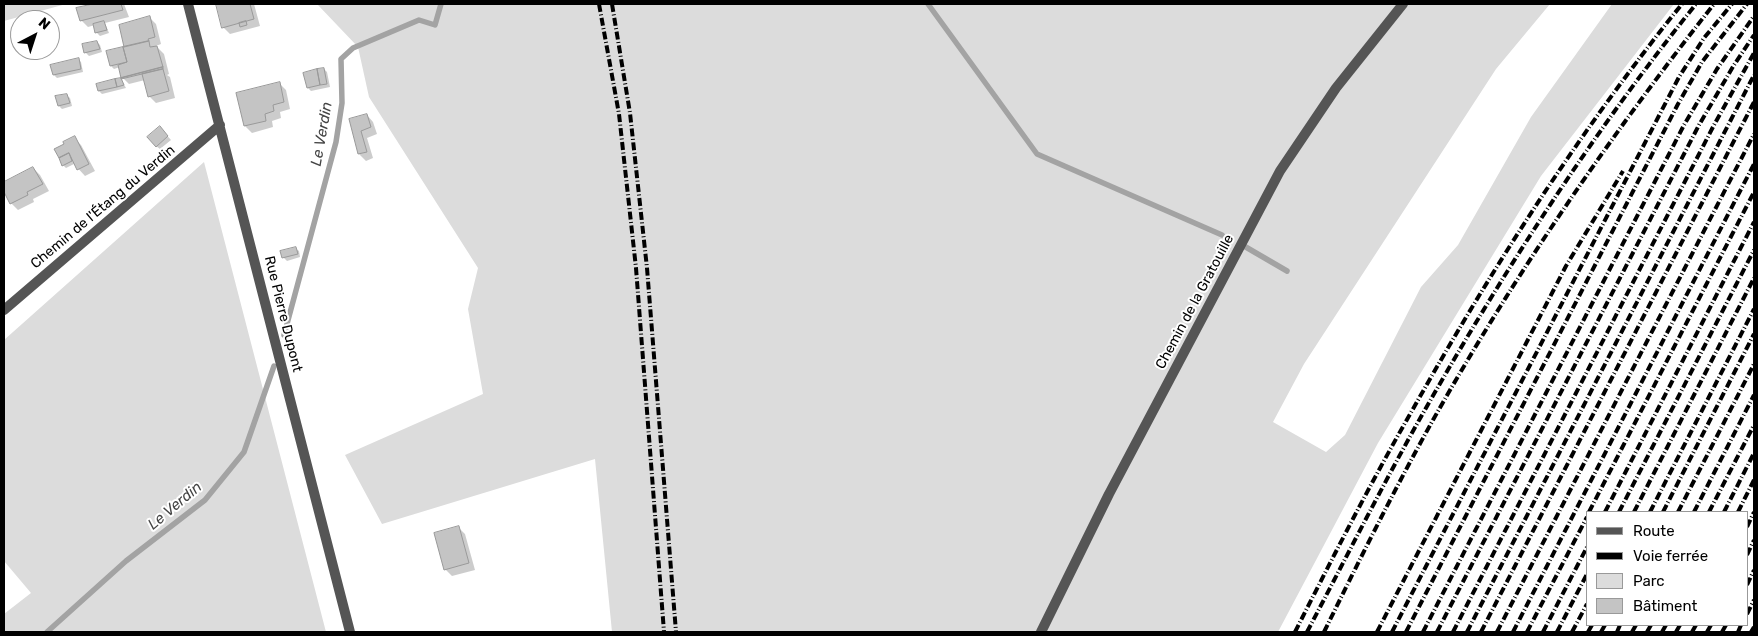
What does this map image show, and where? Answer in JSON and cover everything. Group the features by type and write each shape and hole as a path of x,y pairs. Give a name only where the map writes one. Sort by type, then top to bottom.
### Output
{"street":[{"name":"Rue Pierre Dupont","path":"188,4 350,632"},
{"name":"Chemin de la Gratouille","path":"1041,632 1109,494 1280,171 1336,88 1403,4"},
{"name":"Chemin de l'Étang du Verdin","path":"4,310 220,125"}],"green space":[{"path":"4,4 66,4 44,10 10,10 10,19 4,21"},
{"path":"317,4 1550,4 1496,69 1304,364 1273,422 1326,452 1345,435 1421,287 1458,245 1531,117 1612,4 1674,4 1541,176 1378,443 1278,632 612,632 595,459 382,524 345,455 483,394 468,309 478,268 369,97 358,47"},
{"path":"204,162 326,632 4,632 4,614 31,593 4,561 4,340"}],"building":[{"path":"93,4 121,4 123,10 80,21 76,8"},
{"path":"216,4 250,4 254,19 222,28"},
{"path":"150,16 155,37 148,39 149,41 124,47 119,25"},
{"path":"104,21 107,30 95,33 93,24"},
{"path":"246,21 247,25 240,27 239,23"},
{"path":"97,41 100,49 84,53 82,44"},
{"path":"149,41 150,47 157,46 163,67 121,78 118,65 127,62 123,47"},
{"path":"123,47 127,62 110,66 106,51"},
{"path":"79,58 81,69 53,75 50,65"},
{"path":"163,67 163,69 121,79 121,78"},
{"path":"324,68 327,84 320,85 317,69"},
{"path":"163,69 169,91 148,97 142,74"},
{"path":"317,69 320,85 307,88 303,73"},
{"path":"121,78 124,85 117,87 115,79"},
{"path":"115,79 117,87 98,91 96,84"},
{"path":"280,82 284,102 273,105 274,111 265,114 266,121 244,126 236,93"},
{"path":"67,94 70,103 58,106 55,96"},
{"path":"367,114 371,127 361,131 367,152 358,154 349,119"},
{"path":"160,126 168,136 156,147 147,137"},
{"path":"75,136 89,164 77,170 69,153 59,158 54,149"},
{"path":"69,153 72,161 62,166 59,158"},
{"path":"33,167 43,184 27,192 28,195 10,204 4,192 4,182"},
{"path":"296,247 298,254 282,258 280,251"},
{"path":"459,526 469,563 444,570 434,533"}],"waterway":[{"name":"Le Verdin","path":"284,335 336,142 342,103 341,59 353,48 419,20 435,25 441,4"},
{"path":"928,4 1037,154 1222,235"},
{"path":"1244,246 1287,271"},
{"name":"Le Verdin","path":"47,632 126,561 205,500 244,452 274,366"}],"railway":[{"path":"599,4 619,114 636,268 664,632"},
{"path":"612,4 630,113 647,268 676,632"},
{"path":"1295,632 1382,464 1443,356 1506,252 1539,200 1608,100 1682,4"},
{"path":"1307,632 1407,442 1517,256 1621,102 1696,4"},
{"path":"1324,632 1433,420 1497,312 1601,155 1714,4"},
{"path":"1392,632 1679,77 1704,38 1732,4"},
{"path":"1406,632 1678,104 1702,62 1747,4"},
{"path":"1423,632 1684,125 1717,69 1754,16"},
{"path":"1437,632 1699,125 1754,35"},
{"path":"1453,632 1714,125 1754,53"},
{"path":"1467,632 1754,75"},
{"path":"1481,632 1754,102"},
{"path":"1497,632 1754,134"},
{"path":"1513,632 1754,164"},
{"path":"1377,632 1566,266 1623,171"},
{"path":"1590,511 1754,192"},
{"path":"1606,511 1754,222"},
{"path":"1620,511 1754,250"},
{"path":"1635,511 1754,278"},
{"path":"1651,511 1754,309"},
{"path":"1664,511 1754,334"},
{"path":"1679,511 1754,364"},
{"path":"1695,511 1754,395"},
{"path":"1710,511 1754,425"},
{"path":"1725,511 1754,453"},
{"path":"1738,511 1754,480"},
{"path":"1748,525 1754,512"},
{"path":"1527,632 1586,519"},
{"path":"1748,553 1754,540"},
{"path":"1543,632 1586,549"},
{"path":"1748,583 1754,570"},
{"path":"1557,632 1586,576"},
{"path":"1748,612 1754,600"},
{"path":"1572,632 1586,606"},
{"path":"1588,632 1591,626"},
{"path":"1601,632 1604,626"},
{"path":"1617,632 1620,626"},
{"path":"1632,632 1635,626"},
{"path":"1647,632 1650,626"},
{"path":"1662,632 1665,626"},
{"path":"1676,632 1679,626"},
{"path":"1692,632 1695,626"},
{"path":"1707,632 1710,626"},
{"path":"1722,632 1725,626"},
{"path":"1738,632 1741,626"},
{"path":"1751,632 1754,627"}]}
